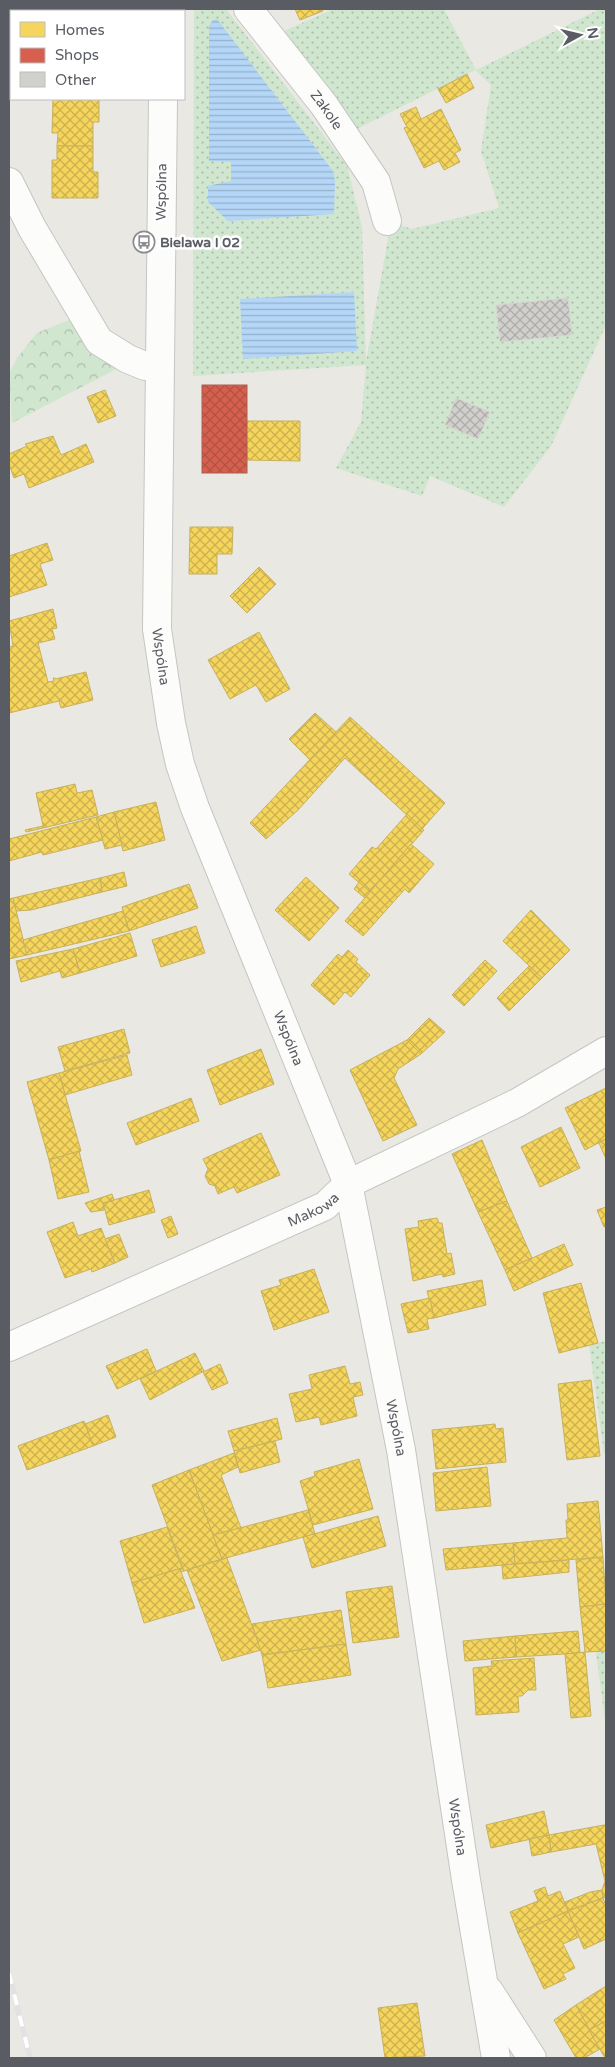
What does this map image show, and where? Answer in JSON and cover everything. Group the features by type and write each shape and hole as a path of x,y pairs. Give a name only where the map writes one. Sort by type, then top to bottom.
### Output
{"street":[{"name":"Zakole","path":"248,9 324,105 376,182 387,221"},
{"name":"Wspólna","path":"163,100 158,630 171,723 180,764 195,808 348,1184 401,1450 482,1979 496,2058"},
{"path":"9,182 32,228 98,341 128,359 145,366 159,366"},
{"name":"Makowa","path":"9,1347 324,1206 348,1184 517,1103 606,1051"},
{"name":"Wspólna","path":"482,1979 532,2058"}],"green space":[{"path":"194,9 226,9 347,166 362,227 366,362 391,222 412,229 499,208 481,151 491,85 475,70 357,129 282,32 333,9 444,9 476,70 600,9 606,9 606,325 551,446 504,507 430,476 422,496 336,468 361,422 366,365 193,376"},
{"path":"76,317 124,365 12,423 9,374 17,358 37,333"},
{"path":"606,1341 606,1453 604,1453 589,1345"},
{"path":"606,1651 606,1728 596,1652"}],"water":[{"path":"217,19 333,171 335,181 334,214 228,221 208,202 208,186 231,181 231,162 209,161 209,26 213,20"},
{"path":"354,292 357,351 243,359 240,299"}],"building: Homes":[{"path":"295,9 322,9 323,11 300,20"},
{"path":"467,74 474,88 446,103 438,89"},
{"path":"53,100 99,100 99,122 93,122 93,146 57,146 58,133 52,133"},
{"path":"416,107 421,119 441,109 461,150 455,153 460,162 444,170 439,161 424,168 404,128 407,127 400,114"},
{"path":"57,146 93,146 93,172 98,172 98,198 52,198 52,160 57,160"},
{"path":"105,390 116,416 98,423 87,397"},
{"path":"246,421 300,421 300,461 247,460"},
{"path":"53,436 61,455 86,444 94,462 29,488 24,474 14,478 9,464 9,454 27,446 25,444"},
{"path":"190,527 233,527 232,554 217,554 217,574 189,574"},
{"path":"47,543 53,560 40,564 47,585 9,597 9,556"},
{"path":"259,567 276,584 247,613 230,596"},
{"path":"53,609 57,628 52,629 55,639 38,643 48,682 54,681 53,678 86,672 93,700 61,708 59,701 9,713 9,647 13,646 9,621"},
{"path":"259,632 290,689 266,702 256,685 230,699 208,660"},
{"path":"315,713 336,732 310,760 289,739"},
{"path":"350,717 445,803 422,829 345,758 298,810 266,839 250,823"},
{"path":"75,784 77,793 92,790 98,815 26,832 25,830 43,826 36,793"},
{"path":"156,802 165,840 123,851 114,812"},
{"path":"114,812 122,845 105,849 96,817"},
{"path":"407,814 424,830 370,892 349,874 372,847 376,849"},
{"path":"96,817 103,840 43,855 42,852 9,861 9,839"},
{"path":"411,844 434,864 409,893 405,889 363,936 345,921"},
{"path":"124,872 127,886 102,892 100,878"},
{"path":"306,877 339,908 309,941 275,910"},
{"path":"100,878 102,892 31,910 16,911 13,898"},
{"path":"359,882 370,892 365,898 354,889"},
{"path":"189,884 198,908 129,931 122,907"},
{"path":"13,898 27,955 9,959 9,899"},
{"path":"531,910 570,950 542,978 503,941"},
{"path":"123,911 129,931 27,955 23,940"},
{"path":"196,926 205,953 161,967 152,940"},
{"path":"130,933 137,956 80,973 73,949"},
{"path":"73,949 80,973 62,978 60,971 21,982 16,961"},
{"path":"348,950 358,959 356,962 370,975 351,997 345,992 334,1005 311,985 338,954 342,957"},
{"path":"485,960 497,971 464,1006 452,995"},
{"path":"529,966 542,978 509,1011 497,998"},
{"path":"429,1018 445,1032 421,1054 407,1040"},
{"path":"124,1029 130,1053 65,1071 58,1047"},
{"path":"407,1040 421,1054 398,1069 394,1078 417,1125 383,1141 350,1070"},
{"path":"261,1049 274,1084 220,1105 207,1070"},
{"path":"127,1055 132,1075 65,1095 59,1073"},
{"path":"59,1073 81,1151 49,1160 27,1082"},
{"path":"606,1088 606,1139 585,1150 565,1108"},
{"path":"191,1098 199,1121 136,1145 127,1123"},
{"path":"561,1127 580,1168 540,1187 521,1147"},
{"path":"261,1133 280,1175 237,1193 234,1187 218,1194 215,1186 209,1184 205,1176 208,1169 203,1159"},
{"path":"606,1139 606,1159 599,1143"},
{"path":"482,1140 507,1201 478,1212 452,1154"},
{"path":"79,1151 89,1192 58,1199 49,1160"},
{"path":"149,1190 155,1212 109,1225 103,1203"},
{"path":"112,1194 114,1200 103,1203 104,1210 91,1212 85,1203"},
{"path":"507,1201 532,1258 505,1270 478,1212"},
{"path":"606,1207 606,1226 604,1227 597,1210"},
{"path":"171,1216 178,1234 168,1238 161,1220"},
{"path":"437,1218 439,1223 442,1223 447,1254 451,1253 455,1274 443,1277 442,1274 413,1281 405,1229 419,1227 418,1221"},
{"path":"73,1222 78,1236 101,1228 115,1263 92,1272 91,1269 65,1278 47,1232"},
{"path":"119,1234 128,1257 115,1263 105,1239"},
{"path":"564,1244 573,1265 514,1291 505,1270"},
{"path":"314,1269 329,1312 274,1330 261,1291 281,1285 279,1280"},
{"path":"482,1280 486,1305 434,1318 427,1291"},
{"path":"581,1283 598,1343 559,1353 543,1293"},
{"path":"430,1298 434,1318 427,1319 429,1329 408,1333 401,1304"},
{"path":"147,1349 156,1371 117,1389 106,1366"},
{"path":"195,1353 204,1371 150,1400 140,1379"},
{"path":"220,1364 228,1383 212,1390 203,1372"},
{"path":"345,1366 350,1384 360,1382 363,1395 353,1397 357,1416 321,1425 319,1417 296,1422 289,1394 312,1389 309,1375"},
{"path":"591,1380 600,1456 567,1460 558,1384"},
{"path":"108,1415 116,1437 93,1446 85,1424"},
{"path":"277,1418 282,1439 234,1451 228,1431"},
{"path":"84,1421 93,1446 27,1470 18,1446"},
{"path":"495,1424 496,1429 503,1428 506,1462 436,1469 432,1430"},
{"path":"275,1441 280,1462 240,1473 234,1451"},
{"path":"234,1453 238,1467 221,1475 241,1528 213,1535 189,1470"},
{"path":"359,1459 373,1509 313,1525 300,1481 315,1476 314,1472"},
{"path":"487,1467 491,1506 436,1511 433,1473"},
{"path":"189,1470 222,1559 184,1571 152,1485"},
{"path":"598,1501 603,1557 515,1564 513,1543 567,1538 567,1504"},
{"path":"308,1510 315,1534 222,1559 213,1535"},
{"path":"378,1516 386,1546 312,1568 303,1537"},
{"path":"167,1527 182,1568 132,1583 120,1541"},
{"path":"513,1543 515,1564 446,1570 443,1549"},
{"path":"603,1557 606,1604 580,1607 576,1560"},
{"path":"227,1558 261,1650 222,1661 187,1570"},
{"path":"569,1560 569,1572 503,1579 502,1565"},
{"path":"182,1568 184,1571 181,1572 195,1608 144,1623 132,1583"},
{"path":"392,1586 399,1637 353,1643 346,1592"},
{"path":"606,1604 606,1651 585,1652 580,1607"},
{"path":"341,1610 346,1644 262,1655 252,1624"},
{"path":"578,1631 580,1653 516,1657 515,1636"},
{"path":"515,1636 516,1657 465,1661 463,1641"},
{"path":"346,1644 351,1675 268,1688 262,1655"},
{"path":"585,1652 591,1716 571,1718 565,1654"},
{"path":"534,1658 536,1690 528,1690 522,1696 518,1696 519,1712 476,1715 473,1668 492,1666 491,1661"},
{"path":"544,1811 549,1835 491,1848 486,1825"},
{"path":"606,1825 606,1897 603,1898 602,1890 605,1881 596,1844 551,1852 549,1835"},
{"path":"549,1835 551,1852 532,1856 529,1839"},
{"path":"545,1887 548,1896 560,1891 568,1911 518,1933 510,1912 538,1901 534,1891"},
{"path":"602,1890 603,1898 568,1911 565,1902 590,1892"},
{"path":"603,1898 606,1906 606,1939 584,1949 568,1911"},
{"path":"568,1911 579,1937 563,1944 575,1968 563,1974 566,1979 544,1989 518,1933"},
{"path":"606,1986 606,2021 589,2030 576,2005"},
{"path":"417,2003 425,2056 385,2058 378,2008"},
{"path":"576,2005 600,2049 584,2058 576,2058 554,2020"},
{"path":"606,2021 606,2058 605,2058 589,2030"}],"building: Shops":[{"path":"202,385 247,385 247,473 202,473"}],"building: Other":[{"path":"568,298 572,335 500,342 496,305"},
{"path":"456,398 490,412 478,439 445,425"}],"railway":[{"path":"9,1973 30,2058"}],"place":[{"name":"Bielawa I 02","path":"144,242"}]}
